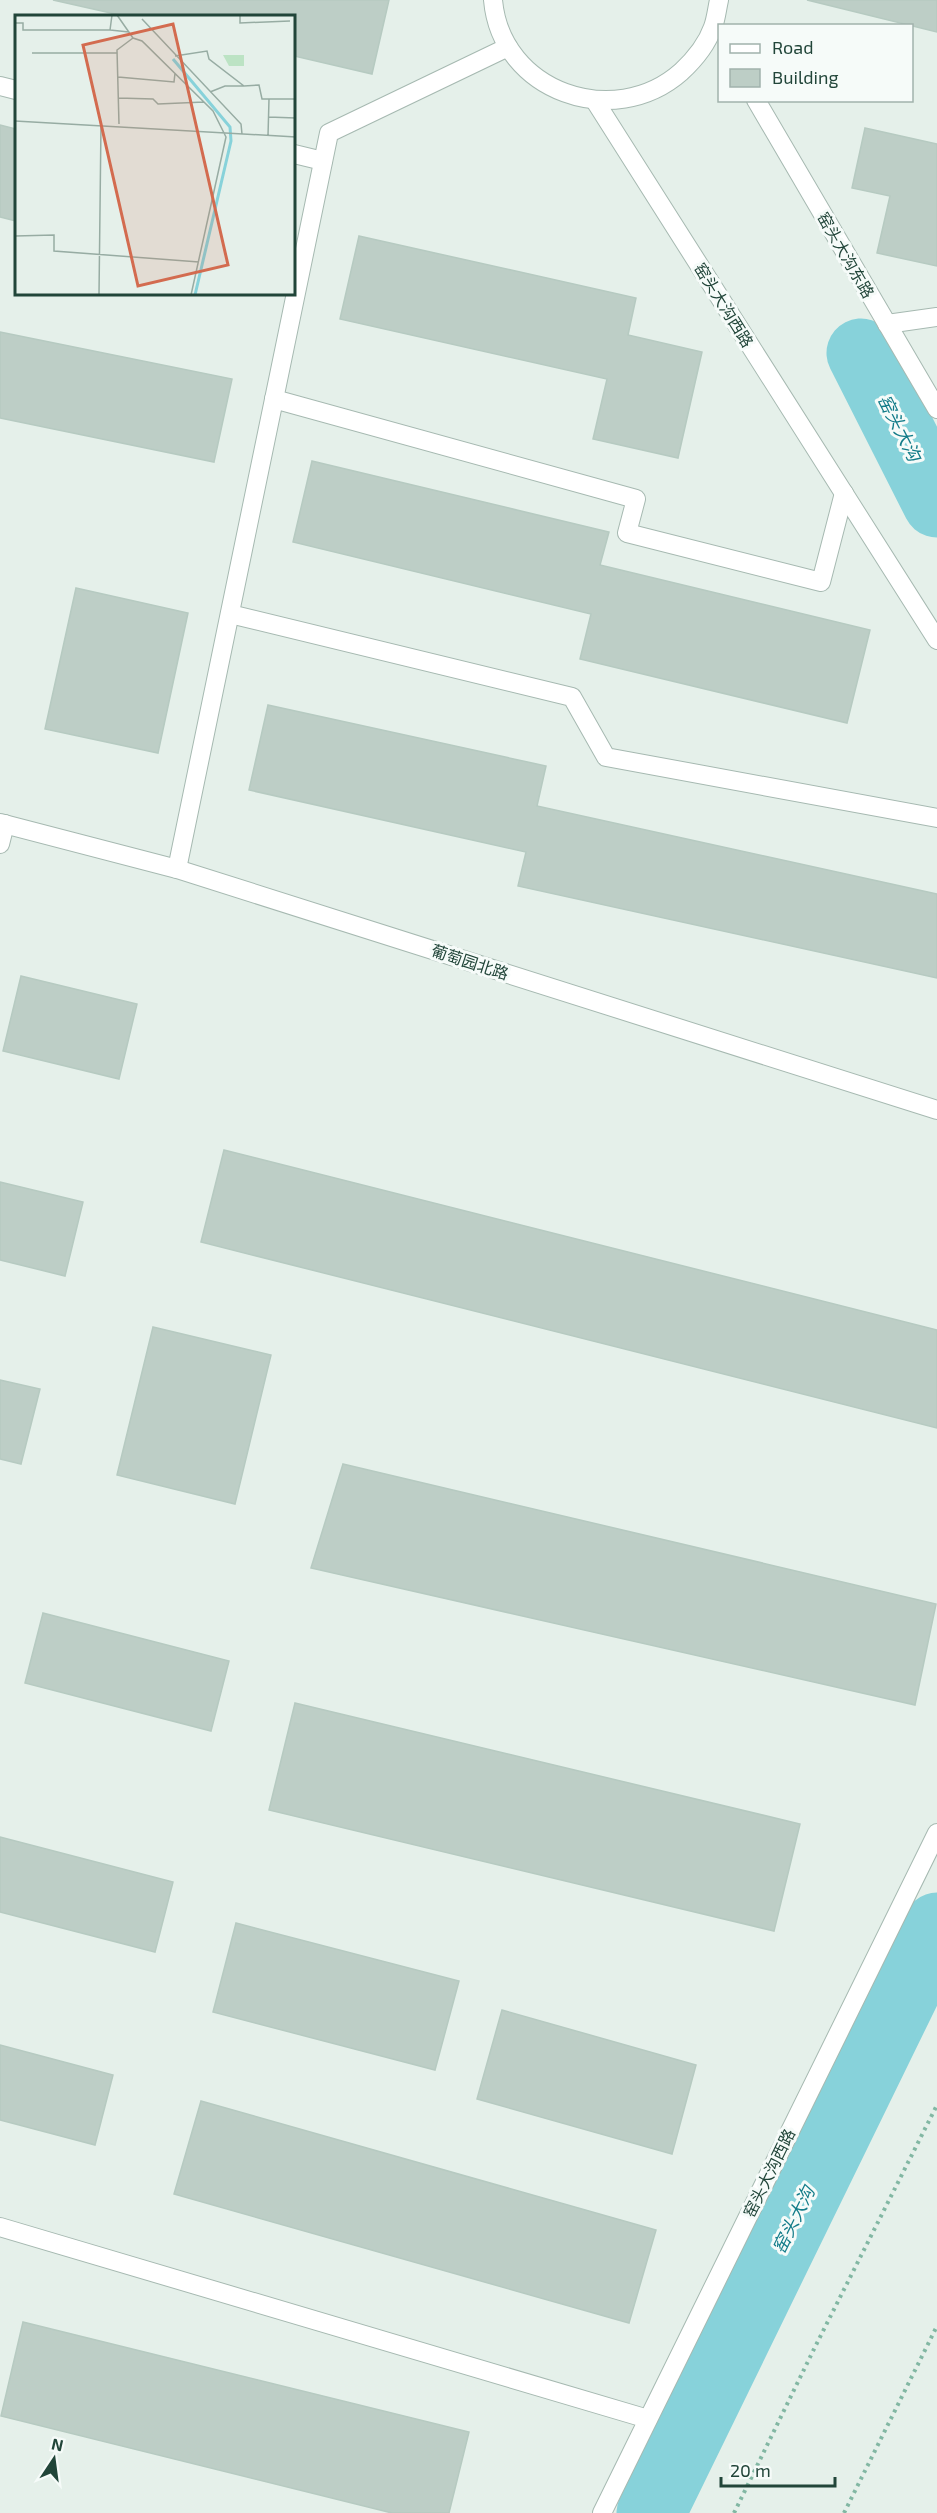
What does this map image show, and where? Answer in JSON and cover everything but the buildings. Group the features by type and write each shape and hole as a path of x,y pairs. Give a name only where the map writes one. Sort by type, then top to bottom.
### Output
{"street":[{"path":"494,0 495,14 508,47 531,74 561,93 595,101 632,99 666,85 694,60 716,33 718,0"},
{"path":"296,292 329,133 508,47"},
{"path":"0,86 15,90"},
{"name":"窑头大沟西路","path":"595,101 937,640"},
{"name":"窑头大沟东路","path":"757,102 937,409"},
{"path":"296,154 323,161"},
{"path":"177,869 295,296"},
{"path":"887,324 937,317"},
{"path":"274,399 636,499 627,533 821,582 844,493"},
{"path":"230,614 572,697 606,757 937,818"},
{"path":"0,844 2,823"},
{"name":"葡萄园北路","path":"2,823 177,869 937,1110"},
{"name":"窑头大沟西路","path":"602,2513 937,1833"},
{"path":"0,2227 648,2419"}],"path":[{"path":"734,2513 937,2105"},
{"path":"844,2513 937,2326"}],"waterway":[{"name":"窑头大沟","path":"861,353 937,503"},
{"name":"窑头大沟","path":"651,2513 937,1927"}]}
